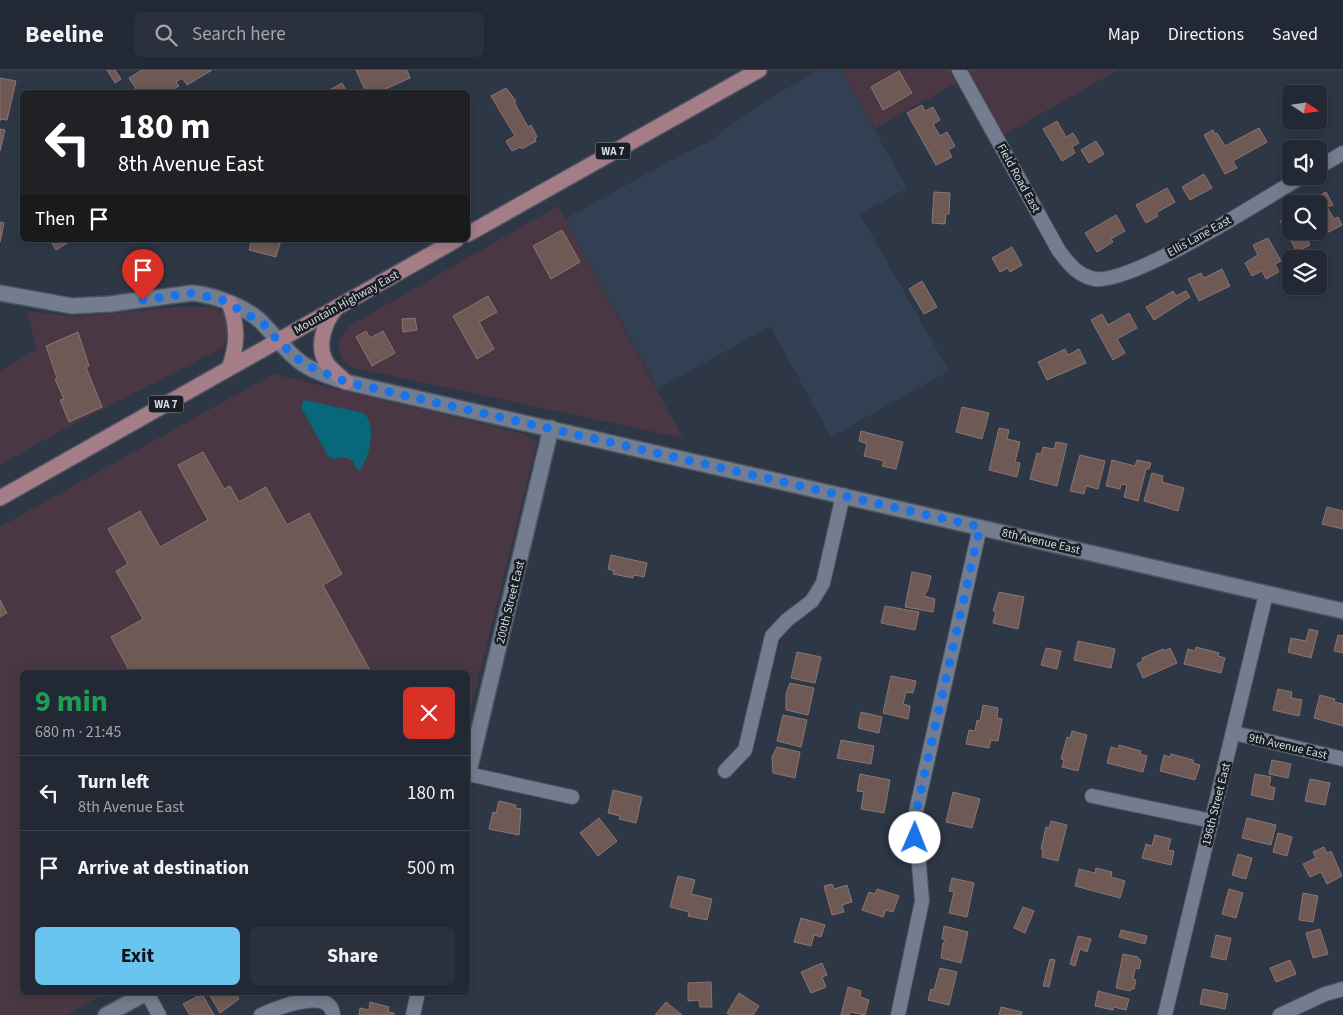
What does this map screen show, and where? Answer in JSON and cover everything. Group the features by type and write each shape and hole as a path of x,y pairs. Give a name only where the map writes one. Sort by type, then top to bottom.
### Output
{"main road":[{"name":"WA 7","path":"470,233 759,70"},
{"name":"Mountain Highway East","path":"0,498 452,242"},
{"path":"229,303 237,335 236,346 229,368"},
{"path":"336,308 324,330 322,347 327,364 346,382"}],"street":[{"name":"Field Road East","path":"958,70 1059,251 1081,275 1089,278"},
{"path":"1327,162 1343,153"},
{"name":"Ellis Lane East","path":"1089,278 1097,279 1130,273 1185,245 1288,185"},
{"name":"8th Avenue East","path":"0,293 72,306 110,304 192,293 205,294 229,303 264,324 278,341 304,364 346,382 1343,611"},
{"name":"200th Street East","path":"470,766 551,428"},
{"path":"725,771 745,750 772,636 787,620 812,601 823,583 843,495"},
{"path":"898,1015 922,901 915,816 980,527"},
{"name":"196th Street East","path":"1165,1015 1234,734 1266,594"},
{"name":"9th Avenue East","path":"1234,734 1343,759"},
{"path":"470,774 572,797"},
{"path":"1092,796 1212,822"},
{"path":"1280,1015 1343,989"},
{"path":"106,1015 143,995"},
{"path":"148,995 159,1015"},
{"path":"413,1015 417,995"},
{"path":"261,1015 310,1000 331,1009"}],"shaded area":[{"path":"817,70 841,70 907,188 860,214 949,371 831,437 770,326 658,389 565,219 708,142 758,106"},
{"path":"841,70 1118,70 989,143 956,83 875,129"},
{"path":"558,206 683,438 350,367 342,358 338,347 340,339 351,325"},
{"path":"176,307 212,307 224,313 229,328 224,347 64,429 0,465 0,371 37,349 26,311 74,317"},
{"path":"273,374 525,434 537,442 470,712 470,670 20,670 20,995 103,995 66,1015 0,1015 0,527"}],"water":[{"path":"305,400 364,413 370,425 371,441 367,457 360,470 357,470 353,462 348,458 333,459 328,456 302,409 302,403"}],"building":[{"path":"107,70 115,70 121,79 115,83"},
{"path":"142,70 212,70 187,85 182,78 176,82 179,86 172,90 137,90 129,78"},
{"path":"356,70 407,70 410,78 383,90 365,90"},
{"path":"899,71 912,93 883,110 871,87"},
{"path":"0,78 16,81 7,120 0,119"},
{"path":"342,83 346,90 330,90"},
{"path":"506,88 516,101 514,102 528,127 531,125 537,137 535,138 536,141 522,149 520,147 512,151 506,141 515,136 491,96"},
{"path":"922,105 925,111 933,107 940,120 933,124 940,136 947,132 955,146 948,150 952,157 936,165 907,113"},
{"path":"1057,121 1066,137 1073,133 1079,143 1072,147 1075,153 1062,161 1043,129"},
{"path":"1259,128 1267,142 1233,161 1237,168 1225,174 1204,135 1213,130 1225,146"},
{"path":"0,129 5,130 0,151"},
{"path":"1096,141 1104,154 1089,163 1081,150"},
{"path":"1204,174 1212,188 1190,200 1182,187"},
{"path":"1167,188 1175,202 1156,213 1158,216 1146,223 1136,205"},
{"path":"934,192 950,193 949,214 946,214 945,224 932,223"},
{"path":"1326,192 1333,205 1327,207 1327,195 1320,195"},
{"path":"1327,207 1334,219 1338,217 1342,225 1327,233"},
{"path":"1116,215 1125,231 1111,239 1113,242 1097,252 1085,233"},
{"path":"0,222 4,223 0,242"},
{"path":"562,230 580,262 551,279 533,246"},
{"path":"1268,238 1281,261 1275,264 1279,272 1266,279 1262,271 1252,276 1245,263 1258,255 1253,245"},
{"path":"1290,240 1308,240 1310,245 1301,250 1296,250"},
{"path":"51,242 69,242 56,250"},
{"path":"251,242 280,242 276,257 249,250"},
{"path":"1012,247 1022,265 1010,272 1008,268 1000,272 992,258"},
{"path":"1222,269 1230,286 1199,301 1188,279 1201,273 1204,278"},
{"path":"922,281 937,307 924,314 909,289"},
{"path":"1173,291 1176,296 1186,291 1190,297 1154,320 1146,307"},
{"path":"488,296 497,312 479,322 494,349 477,359 453,316"},
{"path":"1129,313 1137,328 1117,339 1125,353 1113,360 1091,320 1102,314 1108,325"},
{"path":"415,318 417,330 403,332 402,319"},
{"path":"366,331 370,338 383,331 395,353 372,366 356,337"},
{"path":"78,332 89,366 86,367 102,407 69,422 60,400 64,399 55,379 57,378 46,346"},
{"path":"1065,349 1068,355 1079,349 1086,363 1047,380 1038,362"},
{"path":"962,407 989,413 982,439 956,432"},
{"path":"999,428 1009,430 1007,439 1020,442 1015,462 1020,463 1017,477 989,470"},
{"path":"861,431 903,442 896,469 882,466 884,461 864,456 867,444 859,441"},
{"path":"1056,442 1067,444 1057,486 1030,479 1037,453 1041,454 1043,447 1054,449"},
{"path":"203,452 224,489 230,486 239,502 266,487 287,525 309,513 342,574 323,585 370,670 129,670 111,637 143,619 116,571 128,564 108,529 140,511 160,547 208,520 178,465"},
{"path":"1080,455 1105,461 1098,489 1086,486 1084,494 1070,491"},
{"path":"1112,460 1135,466 1137,460 1151,463 1149,469 1146,469 1138,501 1124,497 1127,485 1121,484 1120,489 1106,486"},
{"path":"1152,473 1163,476 1162,482 1184,488 1178,511 1144,501"},
{"path":"1327,507 1343,511 1343,529 1322,524"},
{"path":"611,555 647,563 644,577 634,575 633,578 613,574 614,571 608,569"},
{"path":"912,572 931,576 924,596 935,599 933,612 905,607"},
{"path":"999,592 1024,597 1018,629 993,623 996,611 993,611"},
{"path":"0,600 7,613 0,617"},
{"path":"885,606 919,612 915,630 881,623"},
{"path":"1309,629 1318,631 1311,658 1288,652 1291,638 1306,641"},
{"path":"1338,635 1343,636 1343,653 1334,651"},
{"path":"1078,641 1115,649 1111,668 1074,660"},
{"path":"1196,647 1219,653 1218,656 1225,658 1221,673 1184,664 1188,649 1195,651"},
{"path":"1046,648 1061,651 1057,669 1041,665"},
{"path":"1170,648 1177,663 1143,678 1137,664 1143,661 1142,658"},
{"path":"797,652 821,657 815,683 791,678"},
{"path":"891,676 916,681 913,693 906,692 903,704 910,706 908,719 883,713"},
{"path":"790,683 814,688 808,715 786,710 786,694"},
{"path":"1278,689 1292,692 1291,698 1302,700 1299,716 1273,710"},
{"path":"1320,695 1335,699 1334,702 1343,704 1343,726 1314,718"},
{"path":"983,705 998,708 997,718 1002,719 998,741 991,740 989,748 966,744 969,730 975,731 977,720 980,721"},
{"path":"861,712 882,717 879,733 858,728"},
{"path":"783,715 807,720 801,747 777,741"},
{"path":"1072,731 1087,735 1078,771 1062,767 1064,760 1061,759 1067,737 1070,738"},
{"path":"841,740 874,746 871,764 837,758"},
{"path":"1119,745 1141,751 1140,754 1147,756 1143,772 1107,763 1111,747 1118,749"},
{"path":"777,747 800,752 795,778 773,773 772,757"},
{"path":"1171,754 1193,760 1193,763 1200,765 1195,780 1160,771 1164,755 1170,757"},
{"path":"1272,760 1291,764 1288,778 1269,774"},
{"path":"860,774 890,780 884,813 861,809 864,792 857,791"},
{"path":"1255,774 1271,777 1269,786 1275,788 1273,800 1251,795"},
{"path":"1310,779 1330,783 1325,805 1305,801"},
{"path":"613,790 642,797 636,823 619,819 620,816 608,813"},
{"path":"953,792 980,799 972,828 946,822"},
{"path":"499,801 516,805 515,808 521,809 519,835 489,829 493,812 496,813"},
{"path":"599,818 617,841 598,856 580,833"},
{"path":"1247,818 1276,825 1271,845 1242,838"},
{"path":"1051,821 1067,825 1058,861 1042,857 1043,850 1041,849 1046,827 1049,828"},
{"path":"1278,833 1292,837 1287,856 1273,852"},
{"path":"1155,835 1171,839 1168,850 1174,851 1171,865 1142,858 1146,844 1152,846"},
{"path":"1324,847 1327,853 1331,851 1342,876 1327,884 1321,872 1310,877 1303,864 1316,858 1313,852"},
{"path":"1238,854 1252,858 1246,879 1232,875"},
{"path":"1096,868 1112,872 1111,877 1125,881 1120,898 1075,886 1079,869 1095,873"},
{"path":"678,876 695,880 691,894 712,899 707,920 688,916 689,912 670,907"},
{"path":"952,878 974,883 967,917 949,913 954,892 949,891"},
{"path":"832,884 834,889 847,885 852,902 842,905 844,912 832,915 824,886"},
{"path":"877,889 899,896 893,912 886,910 883,917 862,910 869,892 875,894"},
{"path":"1229,889 1243,893 1236,918 1222,914"},
{"path":"1303,893 1318,896 1313,922 1299,920"},
{"path":"1023,907 1034,911 1025,933 1014,928"},
{"path":"801,918 825,925 821,937 814,935 811,946 794,942"},
{"path":"944,926 968,932 961,963 941,958 943,943 946,940 942,939"},
{"path":"1320,929 1328,954 1313,958 1306,933"},
{"path":"1121,930 1147,936 1145,944 1119,937"},
{"path":"1216,935 1231,938 1226,960 1211,957"},
{"path":"1078,936 1091,939 1087,952 1080,949 1075,966 1070,964"},
{"path":"1123,954 1138,957 1141,960 1139,969 1135,968 1133,979 1136,980 1134,989 1130,991 1116,988"},
{"path":"1050,959 1055,960 1049,987 1043,986"},
{"path":"1290,960 1296,974 1276,982 1270,968"},
{"path":"822,963 827,975 822,977 826,987 811,993 801,972"},
{"path":"940,968 957,972 949,1005 928,1000 931,989 934,990"},
{"path":"711,982 712,1007 700,1007 699,1000 688,1001 688,983"},
{"path":"848,987 861,991 860,997 869,1000 865,1015 850,1012 849,1015 841,1015"},
{"path":"1203,989 1228,994 1225,1009 1200,1004"},
{"path":"1098,991 1129,999 1126,1010 1114,1007 1113,1010 1095,1006"},
{"path":"739,993 759,1006 753,1015 731,1015 727,1013"},
{"path":"203,995 214,1015 190,1015 183,1004"},
{"path":"210,995 237,995 239,999 220,1013"},
{"path":"370,1002 389,1007 388,1012 394,1013 394,1015 359,1015 360,1008 369,1010"},
{"path":"666,1002 682,1015 655,1015"},
{"path":"1001,1007 1022,1012 1021,1015 999,1015"}],"route":[{"path":"143,300 192,293 205,294 222,300 264,324 292,355 304,364 318,372 346,382 980,527 915,816 915,838"}]}
